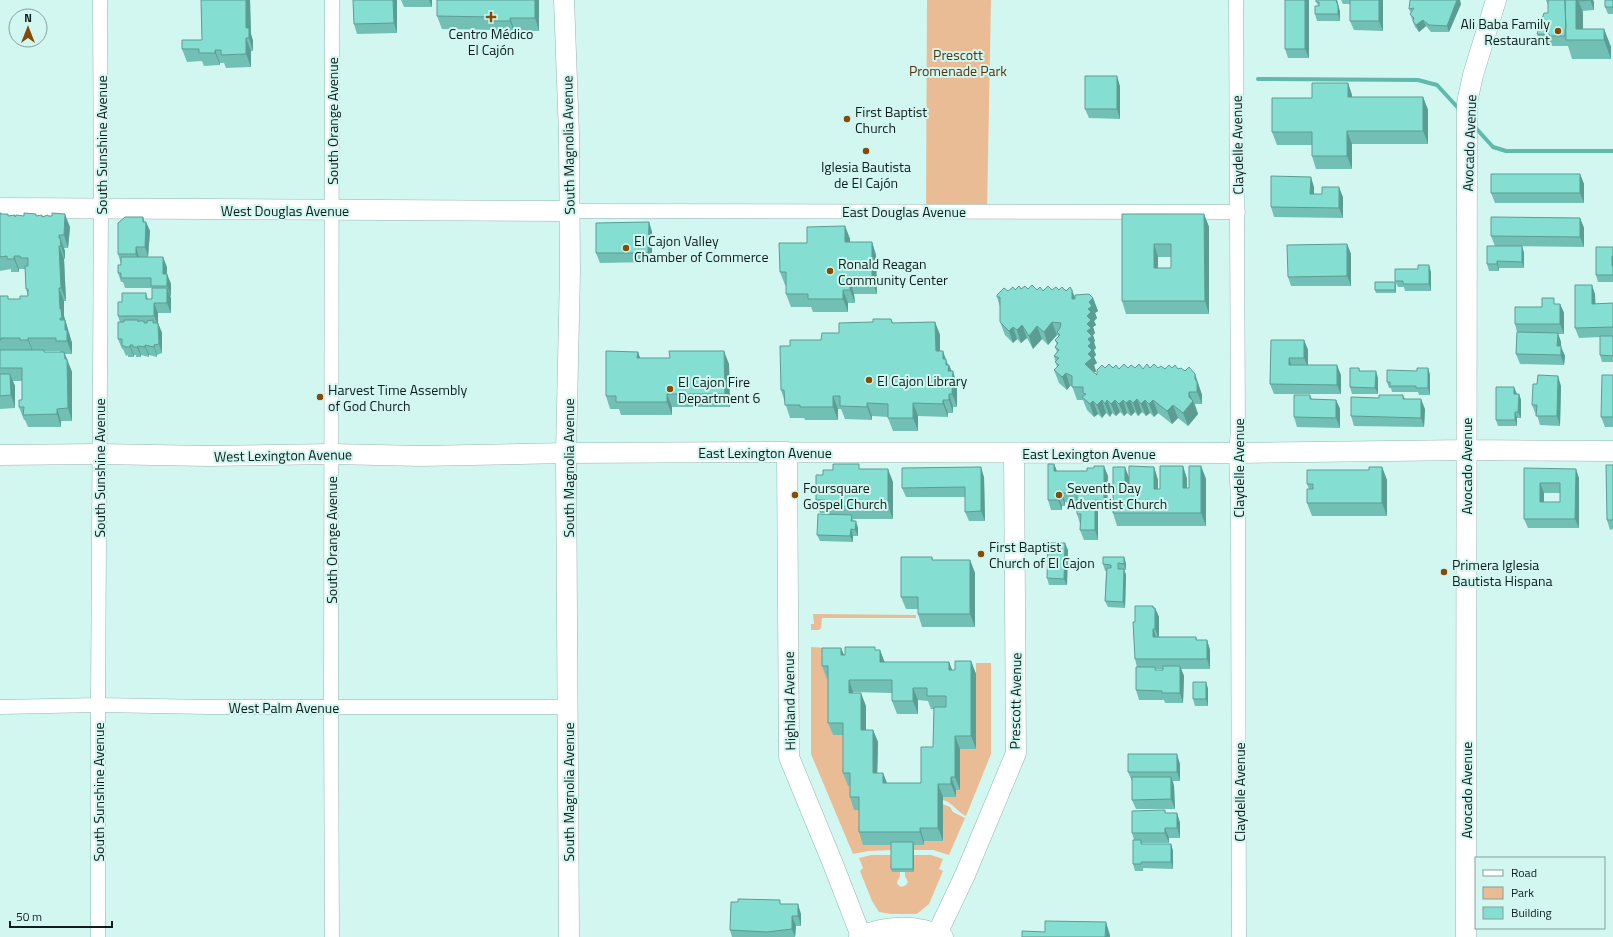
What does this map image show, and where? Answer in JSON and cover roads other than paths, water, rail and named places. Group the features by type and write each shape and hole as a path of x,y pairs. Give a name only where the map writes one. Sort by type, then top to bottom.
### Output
{"street":[{"name":"South Sunshine Avenue","path":"98,937 101,209 100,0"},
{"name":"South Orange Avenue","path":"332,0 332,937"},
{"name":"South Magnolia Avenue","path":"564,0 569,134 570,283 566,453 569,937"},
{"name":"Claydelle Avenue","path":"1236,0 1238,212 1238,431 1236,453 1238,496 1239,937"},
{"name":"Avocado Avenue","path":"1466,937 1467,103 1473,75 1496,0"},
{"name":"West Douglas Avenue","path":"0,208 569,211"},
{"name":"East Douglas Avenue","path":"569,211 1238,212"},
{"name":"East Lexington Avenue","path":"566,453 1236,453 1467,450 1613,451"},
{"name":"Highland Avenue","path":"787,452 789,757 860,937"},
{"name":"West Lexington Avenue","path":"0,455 99,454 208,456 332,454 421,456 566,453"},
{"name":"Prescott Avenue","path":"940,935 1016,753 1014,453"},
{"name":"West Palm Avenue","path":"0,707 98,705 331,708 567,708"},
{"path":"860,937 881,930 909,928 940,935"}],"waterway":[{"path":"1258,79 1418,80 1437,85 1460,110"},
{"path":"1474,126 1493,147 1506,151 1613,151"}],"place":[{"name":"Centro Médico El Cajón","path":"491,17"},
{"name":"Ali Baba Family Restaurant","path":"1558,31"},
{"name":"First Baptist Church","path":"847,119"},
{"name":"Iglesia Bautista de El Cajón","path":"866,151"},
{"name":"El Cajon Valley Chamber of Commerce","path":"626,248"},
{"name":"Ronald Reagan Community Center","path":"830,271"},
{"name":"El Cajon Library","path":"869,380"},
{"name":"El Cajon Fire Department 6","path":"670,389"},
{"name":"Harvest Time Assembly of God Church","path":"320,397"},
{"name":"Foursquare Gospel Church","path":"795,495"},
{"name":"Seventh Day Adventist Church","path":"1059,495"},
{"name":"First Baptist Church of El Cajon","path":"981,554"},
{"name":"Primera Iglesia Bautista Hispana","path":"1444,572"}],"park label":[{"name":"Prescott Promenade Park","path":"958,62"}]}
